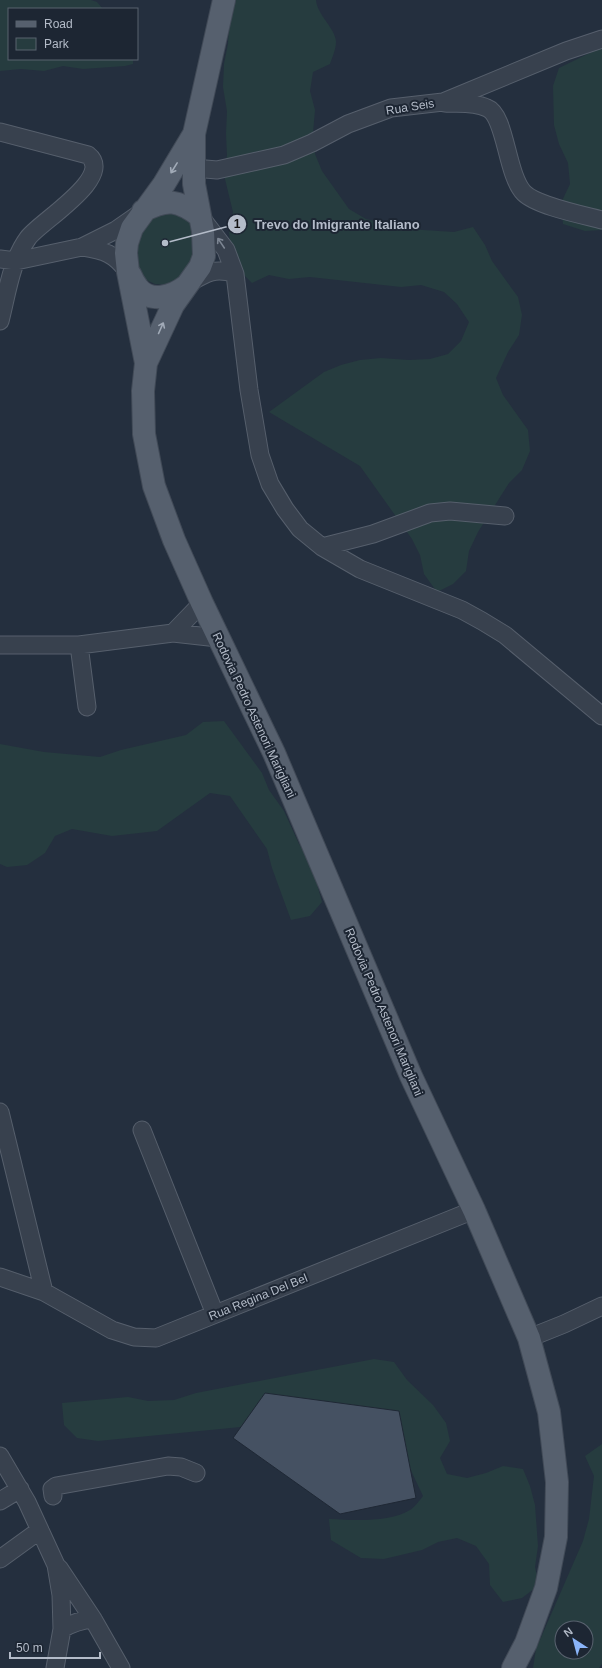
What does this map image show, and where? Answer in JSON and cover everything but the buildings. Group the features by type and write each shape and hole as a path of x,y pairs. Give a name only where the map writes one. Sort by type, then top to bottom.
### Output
{"main road":[{"name":"Rodovia Pedro Astenori Marigliani","path":"146,364 172,305 200,267 204,256 204,238 194,184 194,134 224,0"},
{"name":"Rodovia Pedro Astenori Marigliani","path":"194,134 164,184 132,228 127,243 126,253 128,272 146,364 144,391 144,434 154,486 174,540 218,638 274,753 411,1076 474,1210 529,1338 549,1412 557,1482 556,1537 546,1588 526,1643 513,1668"},
{"path":"143,211 158,203 170,202 180,204 200,216"},
{"path":"128,272 139,289 151,296 164,297 177,293 188,284"}],"street":[{"name":"Rua Seis","path":"194,168 217,170 277,156 312,144 348,124 391,108 443,102 566,51 602,39"},
{"path":"443,102 482,106 493,111 499,122 513,174 525,193 535,199 566,210 602,220"},
{"path":"0,132 88,154 93,159 94,164 92,173 83,189 58,212 36,228 8,260 0,321"},
{"path":"8,260 82,247 116,230 143,211"},
{"path":"200,216 226,250 235,274 249,390 260,455 270,484 285,509 300,529 322,547 360,569 462,610 482,620 505,635 602,716"},
{"path":"82,247 112,254 128,272"},
{"path":"188,284 206,273 225,271 235,274"},
{"path":"322,547 372,534 430,513 450,511 505,516"},
{"path":"173,633 202,603"},
{"path":"0,645 79,645 173,633 218,638"},
{"path":"79,645 87,707"},
{"path":"0,1112 44,1292"},
{"path":"142,1130 215,1314"},
{"name":"Rua Regina Del Bel","path":"0,1277 44,1292 112,1330 134,1337 156,1338 474,1210"},
{"path":"529,1338 564,1324 602,1306"},
{"path":"0,1456 20,1489 56,1565 93,1619 121,1668"},
{"path":"53,1496 52,1489 56,1486 109,1482 140,1477 168,1466 181,1467 196,1473"},
{"path":"0,1501 20,1489"},
{"path":"0,1560 40,1530"},
{"path":"55,1668 62,1629 61,1596 56,1565"},
{"path":"62,1629 69,1624 81,1620 93,1619"}],"green space":[{"path":"0,0 91,0 97,2 102,8 8,8 8,60 133,60 133,64 125,66 83,69 63,66 44,71 21,69 0,71"},
{"path":"236,0 316,0 317,6 333,32 336,42 330,64 313,72 310,91 315,110 313,133 315,154 322,171 349,209 366,219 408,229 454,232 473,227 485,245 492,261 518,297 522,315 519,335 508,352 496,378 503,395 528,430 530,451 522,470 509,483 478,532 469,551 466,571 453,584 437,592 424,574 420,555 412,539 360,466 269,412 324,372 341,365 360,360 381,358 409,360 430,359 448,354 461,341 469,322 457,304 444,292 421,285 401,287 310,277 289,279 269,275 252,283 239,270 231,253 229,232 233,212 224,175 227,155 227,111 223,87 229,21"},
{"path":"602,47 602,230 585,231 563,224 561,203 570,184 568,163 559,144 554,125 553,86 559,68"},
{"path":"174,211 195,224 195,270 167,285 155,284 144,279 136,271 129,238 140,219"},
{"path":"224,721 262,773 269,790 284,811 299,844 311,862 322,902 310,916 291,920 272,868 267,849 230,796 210,793 157,831 112,836 72,829 55,836 45,853 27,865 7,867 0,864 0,744 44,752 100,757 121,750 186,735 203,722"},
{"path":"374,1359 394,1362 407,1380 433,1405 446,1423 450,1441 440,1458 447,1474 467,1478 486,1473 503,1466 523,1469 530,1486 535,1505 538,1546 535,1567 539,1585 522,1598 503,1602 490,1585 489,1564 476,1546 457,1538 438,1542 422,1550 384,1559 361,1558 331,1540 329,1519 381,1519 401,1514 415,1506 423,1496 406,1460 262,1425 98,1441 77,1438 64,1425 62,1403 128,1397 148,1401 174,1400 196,1393"},
{"path":"602,1444 602,1664 599,1668 533,1668 536,1649 583,1541 589,1519 594,1476 585,1456"}],"place":[{"name":"Trevo do Imigrante Italiano","path":"165,243"}]}
